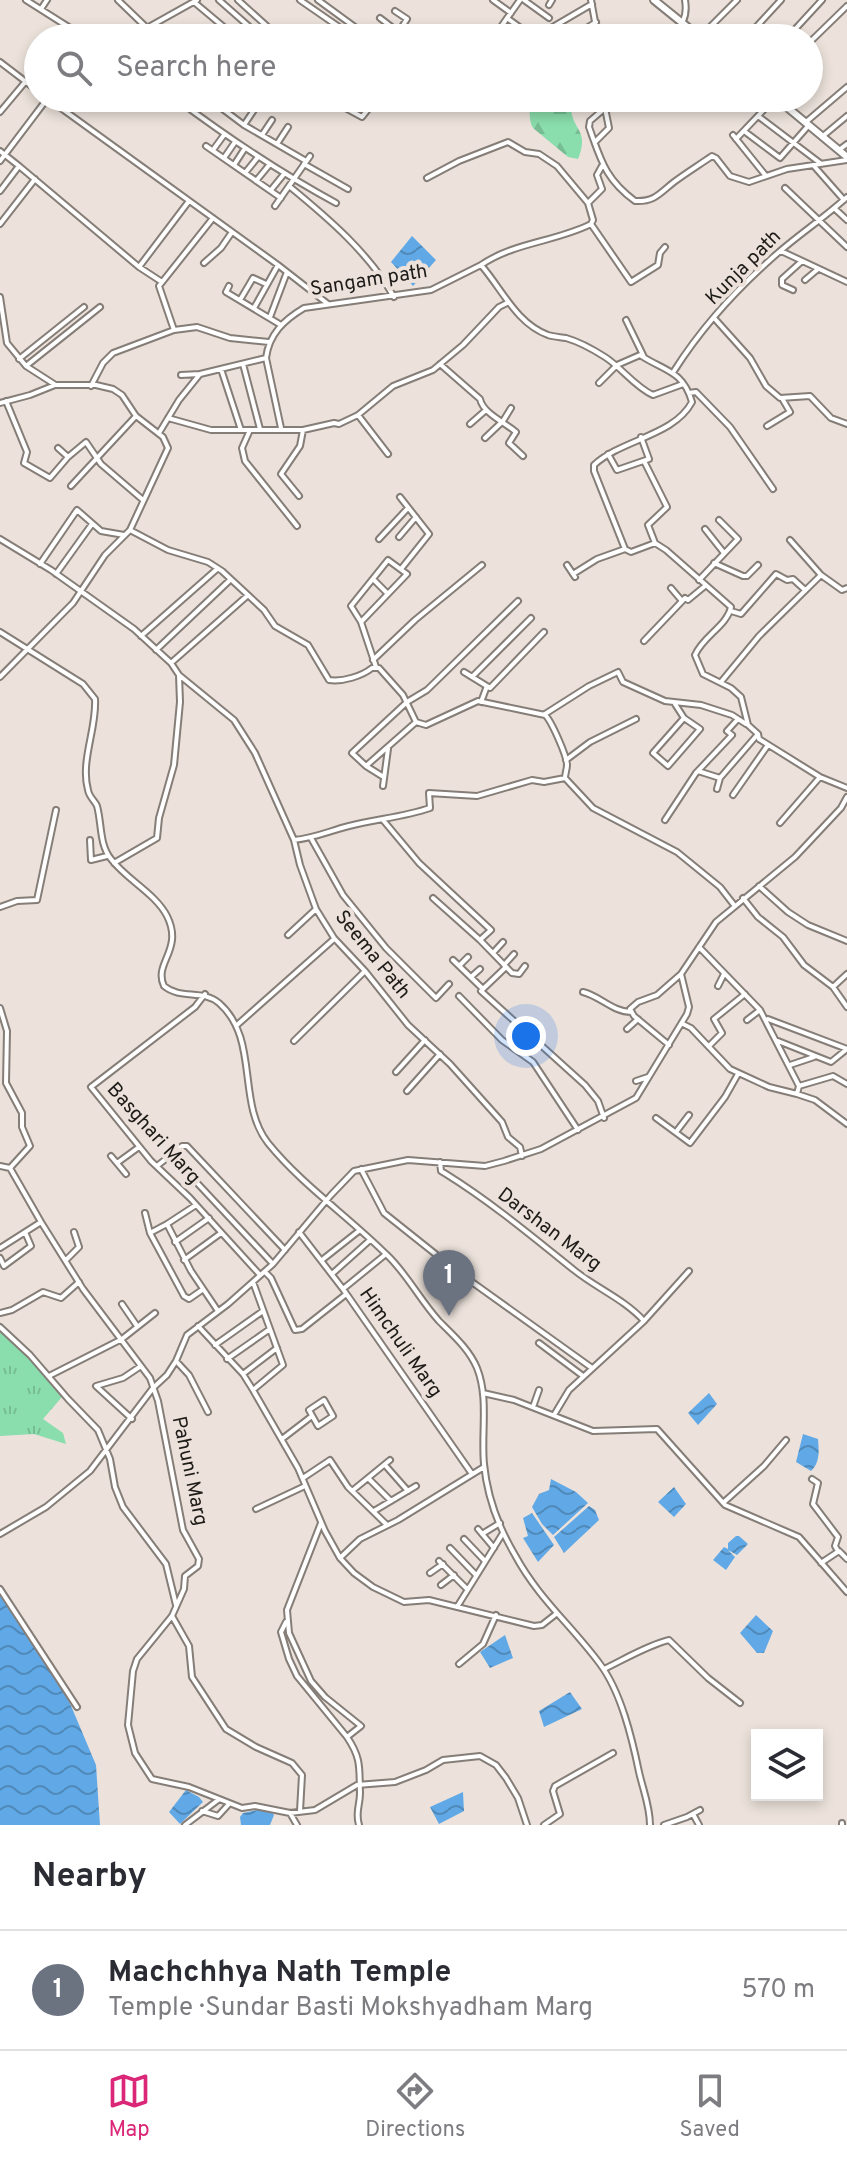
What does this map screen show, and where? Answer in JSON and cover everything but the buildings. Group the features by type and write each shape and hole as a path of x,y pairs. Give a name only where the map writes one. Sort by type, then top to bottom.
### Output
{"main road":[{"path":"654,0 683,23"},
{"path":"793,112 847,158"}],"street":[{"path":"26,0 64,24"},
{"path":"41,9 47,0"},
{"path":"118,0 143,24"},
{"path":"219,0 246,24"},
{"path":"238,0 265,24"},
{"path":"300,0 335,24"},
{"path":"318,0 351,24"},
{"path":"493,0 518,24"},
{"path":"503,24 522,0 549,18"},
{"path":"683,23 687,13 685,0"},
{"path":"712,24 737,0"},
{"path":"772,0 776,5"},
{"path":"759,24 781,0"},
{"path":"800,24 822,0"},
{"path":"154,24 195,1 221,24"},
{"path":"823,29 846,6 842,1"},
{"path":"556,24 591,2 596,22 593,24"},
{"path":"395,11 407,19 404,24"},
{"path":"380,18 388,24"},
{"path":"0,62 24,80"},
{"path":"0,112 24,83"},
{"path":"823,110 847,87"},
{"path":"0,161 2,153 36,112"},
{"path":"67,112 328,304"},
{"path":"194,112 293,180 336,203"},
{"path":"227,112 307,160 348,189"},
{"path":"244,125 253,112"},
{"path":"601,112 589,123 602,166 612,180 637,202 658,197 712,156 735,179 749,182 787,169 847,158"},
{"path":"595,142 609,128 606,112"},
{"path":"762,112 734,137 766,176"},
{"path":"744,131 780,158 821,112"},
{"path":"758,116 821,163"},
{"path":"823,136 847,116"},
{"path":"262,135 272,120"},
{"path":"277,144 288,127"},
{"path":"213,150 224,135"},
{"path":"224,158 235,142"},
{"path":"427,178 459,161 508,142 525,152 539,154 557,166 588,203 593,220 591,224 631,282 658,265 660,253 665,247"},
{"path":"839,150 847,144"},
{"path":"206,146 281,198"},
{"path":"234,165 245,148"},
{"path":"2,153 139,267 162,282"},
{"path":"245,173 258,157"},
{"path":"275,206 307,160"},
{"path":"256,181 270,164"},
{"path":"0,191 19,166"},
{"path":"588,203 602,189 597,175 602,166"},
{"path":"814,166 845,198"},
{"path":"270,191 284,174"},
{"path":"0,224 35,179"},
{"path":"289,186 324,215 369,260 394,297"},
{"path":"785,188 847,247"},
{"name":"Kunja path","path":"674,371 693,342 740,288 845,198"},
{"path":"139,267 189,201"},
{"path":"834,208 847,220"},
{"path":"174,330 160,292 162,282 213,218"},
{"name":"Sangam path","path":"266,358 269,342 281,325 304,308 431,290 501,253 571,233 591,224"},
{"path":"204,263 221,248 232,232"},
{"path":"781,251 847,282"},
{"path":"793,290 782,285 782,279 802,261"},
{"path":"254,308 278,265"},
{"path":"481,265 507,303 549,335 568,339 617,365 644,391 653,395 683,384"},
{"path":"805,280 818,269"},
{"path":"270,317 287,272"},
{"path":"240,300 253,278 267,285"},
{"path":"229,286 226,292 281,325"},
{"path":"0,297 7,343 26,366 55,385"},
{"path":"168,418 211,430 303,430 339,424 358,415 393,386 428,373 507,303"},
{"path":"19,359 84,307"},
{"path":"26,366 100,307"},
{"path":"715,319 750,358 766,386 783,400 790,412 767,426"},
{"path":"626,320 644,357"},
{"path":"91,386 103,363 113,353 174,330 197,327 230,338 269,342"},
{"path":"0,346 7,343"},
{"path":"599,383 617,365 640,355 674,371 689,393 692,402 684,417 608,454 594,465 625,549 631,552 655,543"},
{"path":"181,375 200,374 266,358 281,428"},
{"path":"243,364 260,429"},
{"path":"440,364 480,399 486,410 516,433 510,444 523,456"},
{"path":"221,369 241,430"},
{"path":"159,433 200,374"},
{"path":"0,677 81,592 105,555 130,530 168,452 168,445 159,433 136,416 122,395 113,389 55,385 3,402 27,452 24,463 50,478 85,441 97,458 143,500"},
{"path":"689,393 696,392 730,427 773,489"},
{"path":"783,400 810,396 831,418 847,424"},
{"path":"485,438 503,421 511,408"},
{"path":"470,424 486,410"},
{"path":"358,415 388,454"},
{"path":"71,486 136,416"},
{"path":"250,430 242,455 297,526"},
{"path":"299,496 281,474 300,446 303,430"},
{"path":"608,454 617,470 644,461 650,456 641,437"},
{"path":"58,448 68,457"},
{"path":"644,461 667,507 648,525 655,543 721,598 731,611 741,614 776,574 787,580 793,579 805,590"},
{"path":"400,497 429,534 401,569"},
{"path":"379,539 408,508"},
{"path":"40,564 76,510 105,533 125,535"},
{"path":"399,537 416,517"},
{"path":"699,580 738,539 719,520"},
{"path":"56,574 92,524"},
{"path":"705,529 724,553"},
{"path":"130,530 168,550 196,557 218,569 264,610 275,626 308,645 329,680 365,674 376,667"},
{"name":"Seema Path","path":"0,539 56,574 141,636 171,663 179,675 234,720 255,753 294,840 316,909 334,938 408,1025 440,1054 502,1122 508,1137 520,1147 522,1156"},
{"path":"790,540 821,575 840,589 846,589"},
{"path":"567,565 574,575 597,559 625,549"},
{"path":"361,622 407,574 388,560 351,606 361,622 376,667 397,687 416,722 426,725 462,707 481,702 545,715 552,722 566,760 565,778"},
{"path":"714,563 743,576 758,565"},
{"path":"373,660 415,620 482,565"},
{"path":"141,636 218,569"},
{"path":"721,682 759,636 821,575"},
{"path":"373,579 388,594"},
{"path":"156,650 231,580"},
{"path":"644,641 685,598 688,600 705,586"},
{"path":"671,588 682,601"},
{"path":"171,663 248,596"},
{"path":"382,776 352,753 407,702 427,690 518,601"},
{"path":"731,611 695,655 703,674 721,682 741,697 748,725"},
{"path":"472,677 531,618"},
{"path":"0,632 83,684 95,699 87,756 87,788 97,807 108,856 167,916 174,938 161,975 164,986 176,994 205,994 220,1004 237,1025 260,1131 288,1165 386,1254 439,1321 465,1348 477,1367 483,1393 484,1467 503,1533 526,1577 604,1669 631,1731 650,1825"},
{"path":"464,672 490,688 544,632"},
{"path":"545,715 589,686 618,672 623,682 675,704 701,705 738,719 768,745 820,777 847,788"},
{"path":"114,863 157,838 159,818 174,765 180,702 179,675"},
{"path":"481,702 487,686"},
{"path":"675,704 684,718 700,729 668,766 653,753 684,718"},
{"path":"566,760 590,742 636,719"},
{"path":"665,820 698,771 732,735 727,731 738,719"},
{"path":"366,766 416,722"},
{"path":"717,789 720,778 758,734"},
{"path":"733,795 768,745"},
{"path":"383,786 382,776 389,747"},
{"path":"698,771 720,778"},
{"path":"780,823 820,777"},
{"path":"294,840 430,808 429,793 477,796 532,780 544,782 565,778 593,808 677,852 720,887 734,905"},
{"path":"631,1012 635,1004 657,995 681,974 716,922 795,857 841,808 847,797"},
{"path":"841,808 847,810"},
{"path":"0,907 17,901 37,900 56,810"},
{"path":"383,820 419,863 491,930 480,940"},
{"path":"311,838 343,895 386,948 436,998 449,984"},
{"path":"90,840 91,860 108,856"},
{"path":"759,886 808,925 847,941"},
{"path":"433,898 515,975 525,966"},
{"path":"743,898 758,917 783,937 804,965 833,987 847,1007"},
{"path":"288,935 316,909"},
{"path":"237,1025 334,938"},
{"path":"493,953 503,942"},
{"path":"699,947 760,1010 790,1065 799,1086 797,1094"},
{"path":"483,989 514,954"},
{"path":"460,965 468,957"},
{"path":"453,960 483,989 481,991 585,1085 598,1101 604,1118"},
{"path":"471,977 480,969"},
{"path":"294,1041 365,971"},
{"path":"0,1534 46,1507 90,1471 176,1361 184,1340 273,1264 343,1181 361,1169 408,1160 485,1166 522,1156 604,1118 636,1098 683,1024 689,1007 681,974"},
{"path":"718,986 724,974"},
{"path":"833,987 847,974"},
{"path":"583,992 593,994 622,1012 631,1012 669,1045"},
{"name":"Basghari Marg","path":"205,994 195,1007 91,1087 139,1147 262,1273 271,1278 289,1323 295,1330 304,1328 344,1292"},
{"path":"709,1046 722,1033 714,1019 745,994"},
{"path":"459,996 502,1040 533,1062 578,1130"},
{"path":"747,1020 760,1010"},
{"path":"0,1166 10,1168 30,1146 22,1127 22,1113 6,1083 7,1031 1,1012"},
{"path":"765,1018 847,1049 834,1062 777,1041"},
{"path":"627,1029 638,1019"},
{"path":"683,1024 691,1028 721,1062 738,1074 815,1100 847,1124"},
{"path":"0,1033 7,1031"},
{"path":"396,1072 425,1040"},
{"path":"407,1091 440,1054"},
{"path":"790,1065 816,1056"},
{"path":"656,1118 688,1142 693,1142 738,1074"},
{"path":"799,1086 828,1077 844,1083 847,1076"},
{"path":"636,1081 648,1077"},
{"path":"676,1132 689,1115"},
{"path":"157,1166 182,1146 187,1146 285,1250"},
{"path":"117,1163 139,1147"},
{"path":"171,1155 273,1264"},
{"path":"111,1156 126,1174"},
{"name":"Darshan Marg","path":"440,1162 441,1171 644,1321"},
{"name":"Pahuni Marg","path":"10,1168 79,1282 141,1366 153,1388 183,1530 199,1559 198,1566 185,1576 182,1594 172,1616 134,1664 127,1721 135,1753 154,1780 189,1787 229,1804"},
{"path":"361,1169 384,1213 458,1272 592,1368"},
{"path":"150,1233 196,1205"},
{"path":"145,1213 150,1233 174,1282 187,1299 202,1290"},
{"path":"175,1242 209,1218"},
{"path":"0,1248 41,1222"},
{"path":"167,1224 184,1260 218,1311"},
{"path":"322,1260 360,1230"},
{"path":"0,1258 4,1266 25,1250 31,1243 25,1232"},
{"path":"66,1260 79,1247 74,1232"},
{"path":"184,1260 222,1232"},
{"name":"Himchuli Marg","path":"299,1232 322,1260 472,1474"},
{"path":"332,1274 370,1240"},
{"path":"344,1292 386,1254"},
{"path":"554,1415 563,1398 583,1376 644,1321 689,1271"},
{"path":"0,1313 12,1310 43,1292 61,1298 79,1282"},
{"path":"253,1282 283,1365 253,1390"},
{"path":"122,1304 137,1326"},
{"path":"215,1345 263,1311"},
{"path":"49,1376 122,1339 155,1313"},
{"path":"198,1326 243,1374 303,1478 321,1523 340,1558 365,1582 404,1602 429,1600 538,1626 556,1614"},
{"path":"0,1327 98,1430 123,1507 166,1564 176,1605"},
{"path":"227,1359 270,1329"},
{"path":"539,1343 583,1376"},
{"path":"243,1374 277,1348"},
{"path":"176,1361 189,1375 208,1412"},
{"path":"132,1419 96,1386 123,1378 141,1366"},
{"path":"533,1407 539,1390"},
{"path":"483,1393 514,1400 593,1431 657,1429 723,1503 799,1537 847,1592"},
{"path":"326,1400 333,1413 331,1418 318,1426 312,1416 310,1409 326,1400"},
{"path":"281,1439 312,1416"},
{"path":"723,1503 764,1466 786,1440"},
{"path":"303,1478 330,1460 352,1491 387,1525"},
{"path":"352,1491 390,1460"},
{"path":"385,1465 408,1491"},
{"path":"340,1558 360,1539 484,1467"},
{"path":"368,1478 391,1501"},
{"path":"812,1479 818,1483 813,1504 838,1537 835,1546 847,1559"},
{"path":"256,1509 305,1485"},
{"path":"374,1511 416,1486"},
{"path":"321,1523 287,1610 289,1633 307,1675 325,1697 360,1724 358,1730 347,1737"},
{"path":"494,1548 480,1532 500,1523"},
{"path":"457,1607 503,1533"},
{"path":"464,1539 485,1561"},
{"path":"450,1548 476,1575"},
{"path":"821,1563 838,1551"},
{"path":"430,1573 441,1562 467,1589"},
{"path":"441,1585 454,1575"},
{"path":"0,1589 77,1707"},
{"path":"459,1664 483,1644 496,1615"},
{"path":"172,1616 189,1646 192,1677 226,1729 292,1763 302,1775 300,1812"},
{"path":"288,1619 281,1632 292,1666 347,1737 361,1763 357,1785 360,1791 355,1810 359,1825"},
{"path":"604,1669 654,1644 669,1640 708,1678 740,1703"},
{"path":"544,1825 560,1814 553,1791 555,1786 613,1753"},
{"path":"202,1811 218,1816 229,1804 290,1813 315,1810 357,1785 395,1782 443,1760 480,1756 496,1765 506,1778 518,1798 527,1825"},
{"path":"185,1825 218,1800"},
{"path":"664,1825 700,1810"},
{"path":"290,1813 297,1825"},
{"path":"693,1814 699,1825"}],"green space":[{"path":"530,112 572,112 582,142 578,159 568,157 533,128"},
{"path":"0,1331 22,1349 62,1397 43,1419 63,1433 66,1444 34,1434 0,1436"}],"water":[{"path":"412,236 436,260 413,286 391,262"},
{"path":"709,1393 717,1404 698,1425 688,1413"},
{"path":"803,1434 818,1439 819,1452 811,1471 796,1462"},
{"path":"551,1479 576,1492 588,1503 553,1535 532,1507 539,1494 549,1490"},
{"path":"674,1487 686,1504 674,1517 658,1502"},
{"path":"589,1506 595,1510 599,1520 564,1553 554,1537"},
{"path":"532,1513 554,1545 538,1562 523,1538 528,1536 523,1518"},
{"path":"736,1536 748,1544 737,1555 728,1550 735,1557 726,1570 713,1560 724,1547 728,1549 728,1543"},
{"path":"0,1594 48,1656 69,1701 96,1765 100,1825 0,1825"},
{"path":"756,1615 773,1631 764,1653 757,1653 740,1633"},
{"path":"505,1635 513,1658 490,1668 480,1652"},
{"path":"570,1692 582,1709 544,1727 539,1711"},
{"path":"186,1790 203,1802 180,1824 169,1812"},
{"path":"463,1792 464,1811 439,1824 430,1807"},
{"path":"270,1810 274,1815 270,1825 241,1825 243,1813"}],"place":[{"name":"Machchhya Nath Temple","path":"449,1316"}]}
